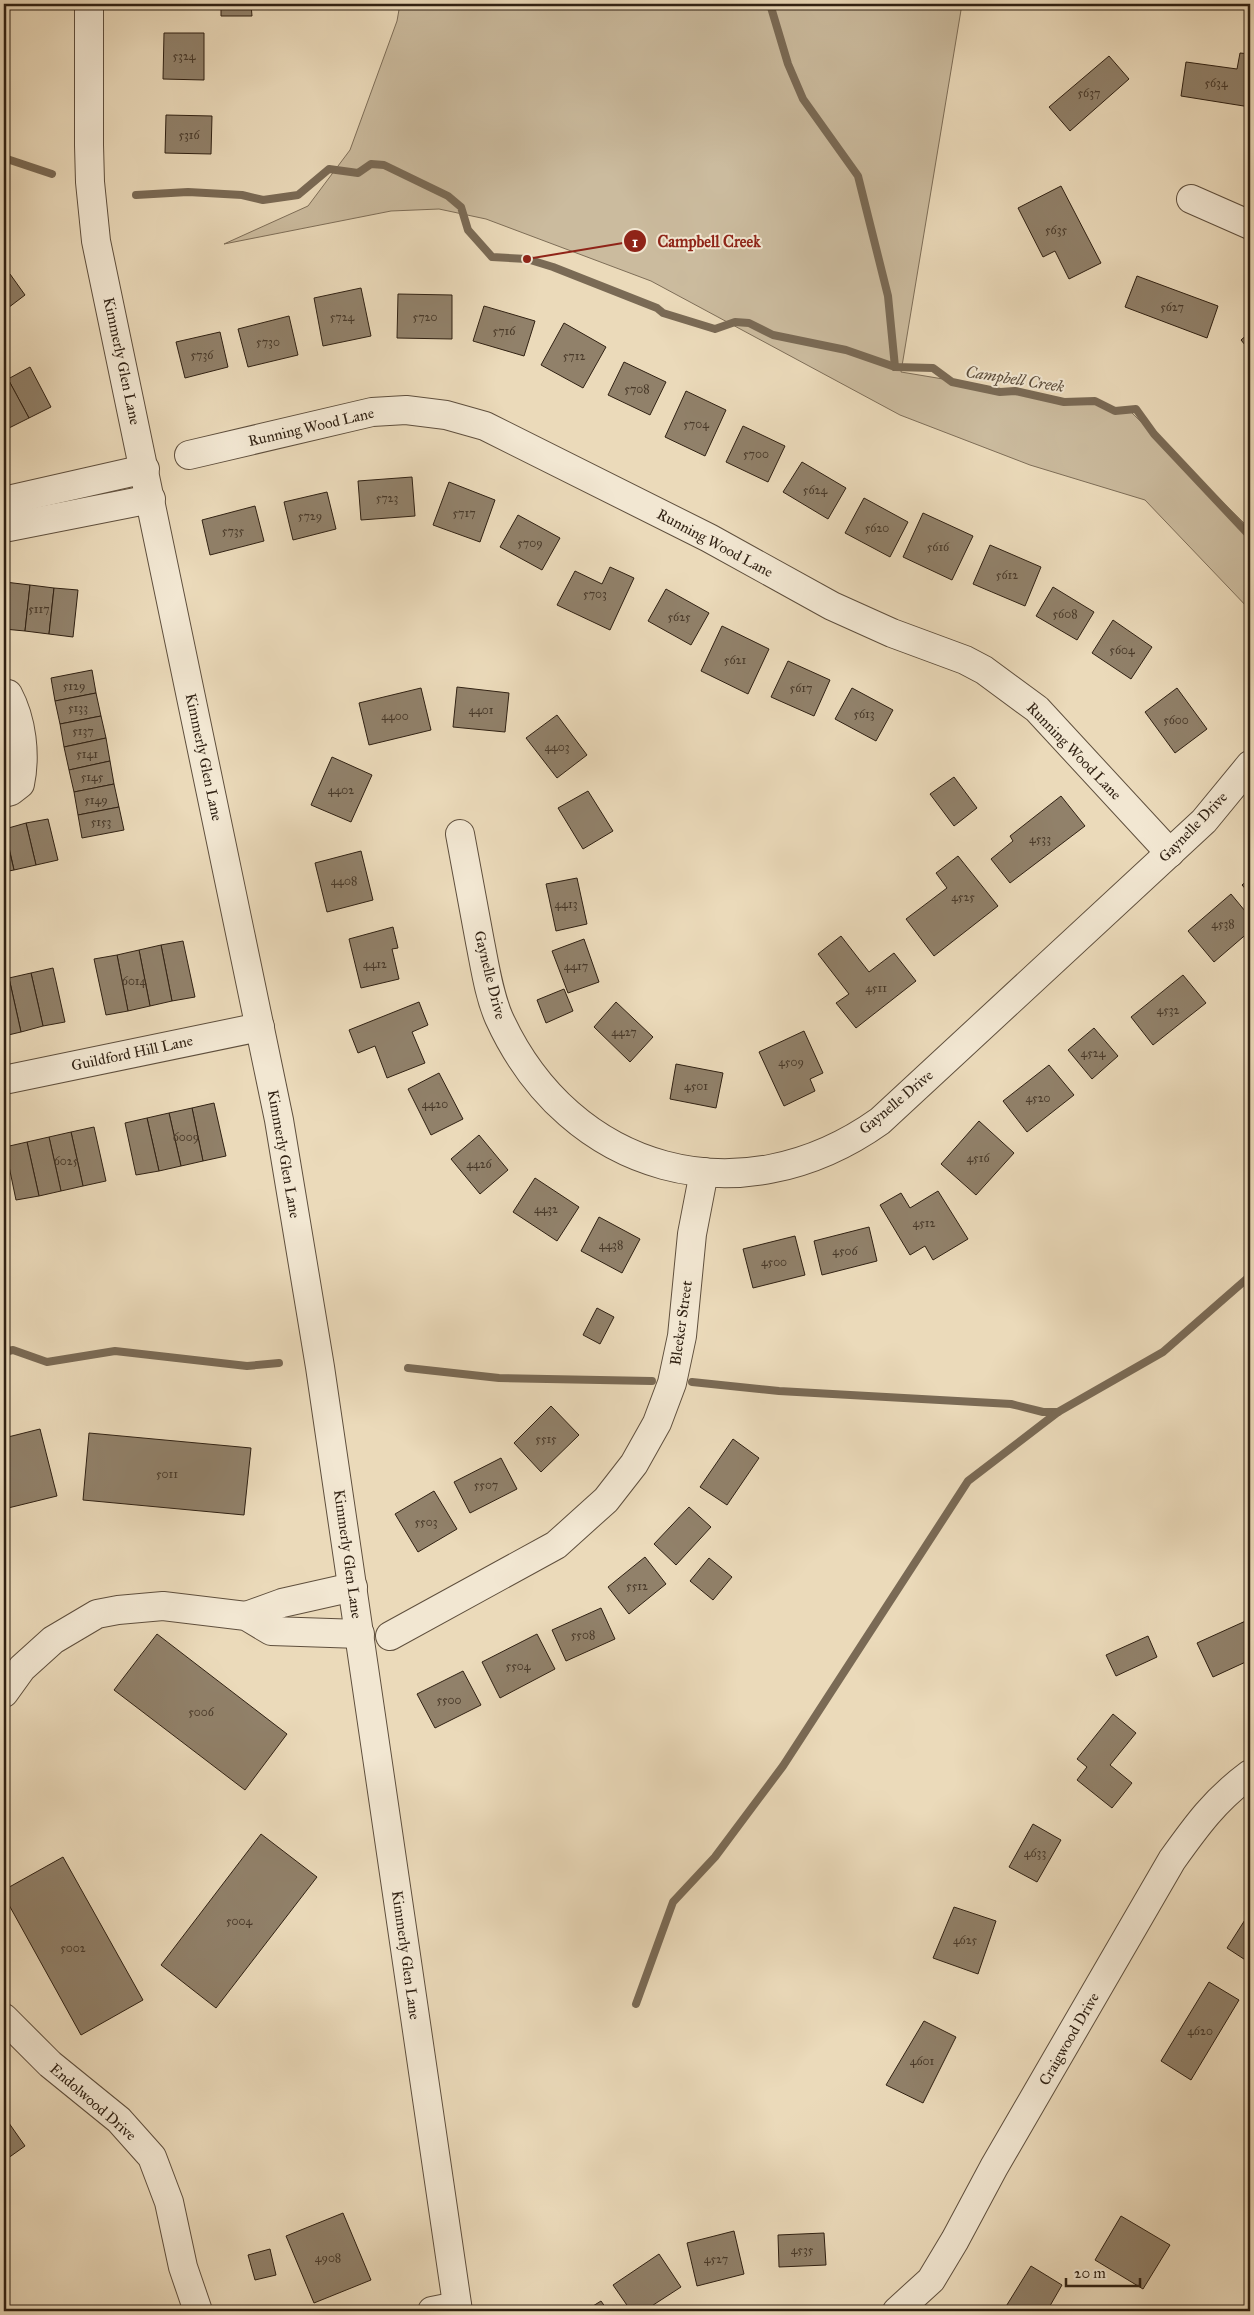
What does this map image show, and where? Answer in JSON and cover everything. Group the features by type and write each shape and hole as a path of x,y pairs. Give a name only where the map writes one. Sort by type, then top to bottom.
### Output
{"street":[{"name":"Kimmerly Glen Lane","path":"89,4 89,154 96,241 145,469 279,1120 317,1348 360,1634 449,2310"},
{"path":"1191,199 1250,225"},
{"name":"Running Wood Lane","path":"189,455 372,412 406,410 446,415 492,429 709,538 832,606 892,633 964,660 984,670 1037,709 1170,852"},
{"path":"4,500 145,469"},
{"path":"4,528 151,499"},
{"path":"4,693 8,694 15,707 22,741 24,768 20,784 11,791 4,793"},
{"name":"Gaynelle Drive","path":"460,834 486,972 498,1016 516,1051 540,1086 570,1116 605,1141 623,1150 661,1164 704,1172 742,1173 791,1165 829,1152 880,1121 1204,821 1250,765"},
{"name":"Guildford Hill Lane","path":"4,1080 260,1027"},
{"name":"Bleeker Street","path":"390,1636 556,1544 606,1500 634,1464 656,1423 672,1383 682,1336 692,1234 704,1172"},
{"path":"246,1616 282,1603 353,1587"},
{"path":"4,1693 22,1668 52,1640 97,1614 118,1610 164,1606 246,1616 271,1631 360,1634"},
{"name":"Craigwood Drive","path":"897,2311 931,2280 994,2167 1172,1860 1206,1813 1229,1789 1250,1774"},
{"name":"Endolwood Drive","path":"4,2018 50,2064 119,2120 152,2157 169,2202 183,2267 198,2311"}],"shaded area":[{"path":"400,4 962,4 901,372 1129,410 1250,529 1250,610 1145,500 1030,465 900,415 651,281 486,219 439,209 391,211 224,244 308,206 350,150 397,21"}],"building":[{"path":"221,4 251,4 252,16 221,16"},
{"path":"164,33 204,33 204,80 163,79"},
{"path":"1240,53 1250,54 1250,107 1181,96 1186,62 1237,69"},
{"path":"1109,56 1129,79 1070,131 1049,107"},
{"path":"166,115 212,116 211,154 165,153"},
{"path":"1061,186 1101,263 1069,279 1055,251 1043,257 1018,208"},
{"path":"10,274 25,295 4,311 4,279"},
{"path":"1137,276 1218,306 1207,338 1125,307"},
{"path":"361,288 371,336 323,346 314,298"},
{"path":"398,294 452,295 452,339 397,338"},
{"path":"484,306 535,321 524,356 473,341"},
{"path":"289,316 298,355 248,367 238,329"},
{"path":"564,323 606,347 583,388 541,365"},
{"path":"220,332 228,367 185,378 176,342"},
{"path":"1250,332 1250,351 1241,340"},
{"path":"624,362 666,382 650,415 608,395"},
{"path":"30,367 51,407 29,418 8,379"},
{"path":"8,379 29,418 7,429 4,423 4,381"},
{"path":"686,391 726,410 705,456 665,437"},
{"path":"743,426 785,446 768,482 726,462"},
{"path":"802,462 846,488 828,519 783,492"},
{"path":"412,477 415,516 361,520 358,481"},
{"path":"449,482 495,500 480,542 433,525"},
{"path":"327,492 336,529 293,540 284,502"},
{"path":"864,498 908,522 890,557 845,533"},
{"path":"255,506 264,541 210,555 202,520"},
{"path":"923,513 973,536 952,580 903,557"},
{"path":"518,515 560,538 542,570 500,547"},
{"path":"990,545 1041,567 1025,606 973,584"},
{"path":"610,567 634,578 610,630 557,605 575,571 602,584"},
{"path":"5,582 30,585 25,631 4,629"},
{"path":"30,585 54,588 49,634 25,631"},
{"path":"1053,587 1094,612 1077,640 1036,616"},
{"path":"54,588 78,590 73,637 49,634"},
{"path":"666,589 709,613 691,645 648,621"},
{"path":"1113,620 1152,647 1131,679 1092,653"},
{"path":"722,626 769,649 748,694 701,671"},
{"path":"788,661 830,680 814,716 771,697"},
{"path":"92,670 96,693 55,701 51,678"},
{"path":"457,687 509,693 505,732 453,727"},
{"path":"421,688 431,730 369,745 359,703"},
{"path":"852,688 893,710 876,741 835,719"},
{"path":"1177,688 1207,729 1175,753 1145,712"},
{"path":"96,693 101,716 60,724 55,701"},
{"path":"557,715 587,755 557,778 526,738"},
{"path":"101,716 106,738 64,747 60,724"},
{"path":"106,738 110,761 69,770 64,747"},
{"path":"332,757 372,775 351,822 311,805"},
{"path":"110,761 114,784 74,792 69,770"},
{"path":"954,777 977,808 954,826 930,794"},
{"path":"114,784 119,807 78,815 74,792"},
{"path":"588,791 613,831 583,849 558,808"},
{"path":"1061,796 1085,826 1010,883 991,859 1013,841 1010,836"},
{"path":"119,807 124,830 82,838 78,815"},
{"path":"48,819 58,860 36,865 26,823"},
{"path":"26,823 36,865 14,870 5,829"},
{"path":"4,829 14,870 4,872"},
{"path":"361,851 373,900 327,912 315,863"},
{"path":"958,856 998,906 934,956 906,919 947,888 936,873"},
{"path":"577,878 587,924 556,931 546,884"},
{"path":"1250,878 1250,894 1242,885"},
{"path":"1231,894 1250,917 1250,931 1214,962 1188,931"},
{"path":"393,927 398,948 392,949 399,979 361,988 349,939"},
{"path":"841,936 869,972 894,953 916,981 856,1028 836,1003 849,994 818,954"},
{"path":"584,939 599,982 568,993 552,951"},
{"path":"183,941 195,997 172,1001 161,945"},
{"path":"161,945 172,1001 150,1006 139,950"},
{"path":"139,950 150,1006 128,1011 117,955"},
{"path":"117,955 128,1011 106,1015 94,959"},
{"path":"53,968 65,1022 43,1026 31,973"},
{"path":"31,973 43,1026 21,1032 9,978"},
{"path":"1183,975 1206,1003 1153,1045 1131,1017"},
{"path":"9,978 21,1032 4,1036 4,979"},
{"path":"564,989 573,1011 546,1023 537,1000"},
{"path":"419,1002 428,1025 412,1032 425,1063 387,1078 375,1046 358,1053 349,1030"},
{"path":"616,1002 653,1037 630,1062 594,1027"},
{"path":"1094,1028 1118,1056 1092,1079 1068,1050"},
{"path":"804,1031 823,1073 810,1079 815,1091 784,1106 759,1052"},
{"path":"676,1064 723,1073 716,1108 670,1099"},
{"path":"1049,1065 1074,1095 1027,1132 1003,1101"},
{"path":"439,1073 463,1119 431,1135 408,1089"},
{"path":"214,1103 226,1156 203,1161 192,1108"},
{"path":"192,1108 203,1161 181,1166 169,1113"},
{"path":"169,1113 181,1166 159,1171 147,1118"},
{"path":"147,1118 159,1171 136,1175 125,1123"},
{"path":"979,1121 1014,1153 976,1195 941,1164"},
{"path":"94,1127 106,1181 83,1186 71,1132"},
{"path":"71,1132 83,1186 61,1191 49,1137"},
{"path":"479,1135 508,1170 480,1194 451,1159"},
{"path":"49,1137 61,1191 39,1196 27,1142"},
{"path":"27,1142 39,1196 16,1200 5,1147"},
{"path":"535,1178 579,1207 557,1241 513,1212"},
{"path":"938,1191 968,1239 933,1260 925,1246 910,1255 880,1205 901,1193 910,1208"},
{"path":"599,1217 640,1239 622,1273 581,1251"},
{"path":"869,1227 877,1261 822,1275 814,1241"},
{"path":"795,1236 805,1275 753,1288 743,1249"},
{"path":"597,1308 614,1317 600,1344 583,1335"},
{"path":"551,1406 579,1435 541,1472 514,1443"},
{"path":"40,1429 57,1496 4,1509 4,1438"},
{"path":"89,1433 251,1448 244,1515 83,1500"},
{"path":"733,1439 759,1458 727,1505 700,1487"},
{"path":"501,1458 517,1489 470,1513 454,1482"},
{"path":"434,1491 457,1529 418,1552 395,1514"},
{"path":"689,1507 711,1527 676,1565 654,1544"},
{"path":"645,1557 666,1584 629,1614 608,1587"},
{"path":"709,1558 732,1577 713,1600 690,1581"},
{"path":"601,1608 615,1639 566,1661 552,1630"},
{"path":"1250,1619 1250,1660 1213,1677 1197,1643"},
{"path":"157,1634 287,1734 245,1790 114,1690"},
{"path":"537,1634 555,1669 500,1698 482,1662"},
{"path":"1148,1636 1157,1657 1116,1676 1106,1655"},
{"path":"463,1671 481,1705 435,1728 417,1694"},
{"path":"1113,1714 1136,1733 1110,1765 1132,1783 1112,1808 1077,1780 1087,1767 1077,1759"},
{"path":"1033,1824 1061,1840 1037,1882 1009,1867"},
{"path":"261,1834 317,1877 216,2008 161,1965"},
{"path":"63,1857 143,2000 81,2035 4,1896 4,1890"},
{"path":"954,1907 996,1921 978,1974 933,1958"},
{"path":"1250,1912 1250,1963 1227,1948"},
{"path":"1209,1982 1239,2000 1191,2080 1161,2061"},
{"path":"924,2021 956,2037 923,2103 886,2085"},
{"path":"4,2116 25,2146 4,2161"},
{"path":"343,2213 371,2280 314,2303 286,2236"},
{"path":"1121,2216 1170,2245 1143,2289 1095,2260"},
{"path":"734,2231 744,2274 697,2286 687,2243"},
{"path":"824,2233 826,2265 779,2267 778,2235"},
{"path":"270,2249 276,2275 255,2280 248,2255"},
{"path":"659,2254 681,2287 644,2311 631,2311 613,2285"},
{"path":"1031,2266 1062,2285 1047,2311 1010,2311 1005,2308"},
{"path":"601,2301 608,2311 585,2311"}],"waterway":[{"path":"770,4 788,64 803,99 858,176 888,296 895,367"},
{"name":"Campbell Creek","path":"4,158 52,174"},
{"name":"Campbell Creek","path":"136,195 188,192 242,195 263,200 298,195 329,169 358,173 371,164 384,165 448,196 461,207 468,230 492,257 527,259 553,267 657,308 663,313 715,329 735,322 749,323 773,335 846,350 895,367 933,368 952,382 1000,392 1015,391 1064,402 1095,401 1115,411 1136,409 1154,434 1250,536"},
{"path":"636,2004 673,1902 715,1857 783,1766 968,1481 1058,1412 1163,1352 1250,1276"},
{"path":"4,1352 13,1350 47,1362 115,1351 247,1366 279,1363"},
{"path":"408,1368 499,1378 652,1381"},
{"path":"692,1382 779,1391 1011,1404 1043,1412 1058,1412"}],"place":[{"name":"Campbell Creek","path":"527,259"}]}
